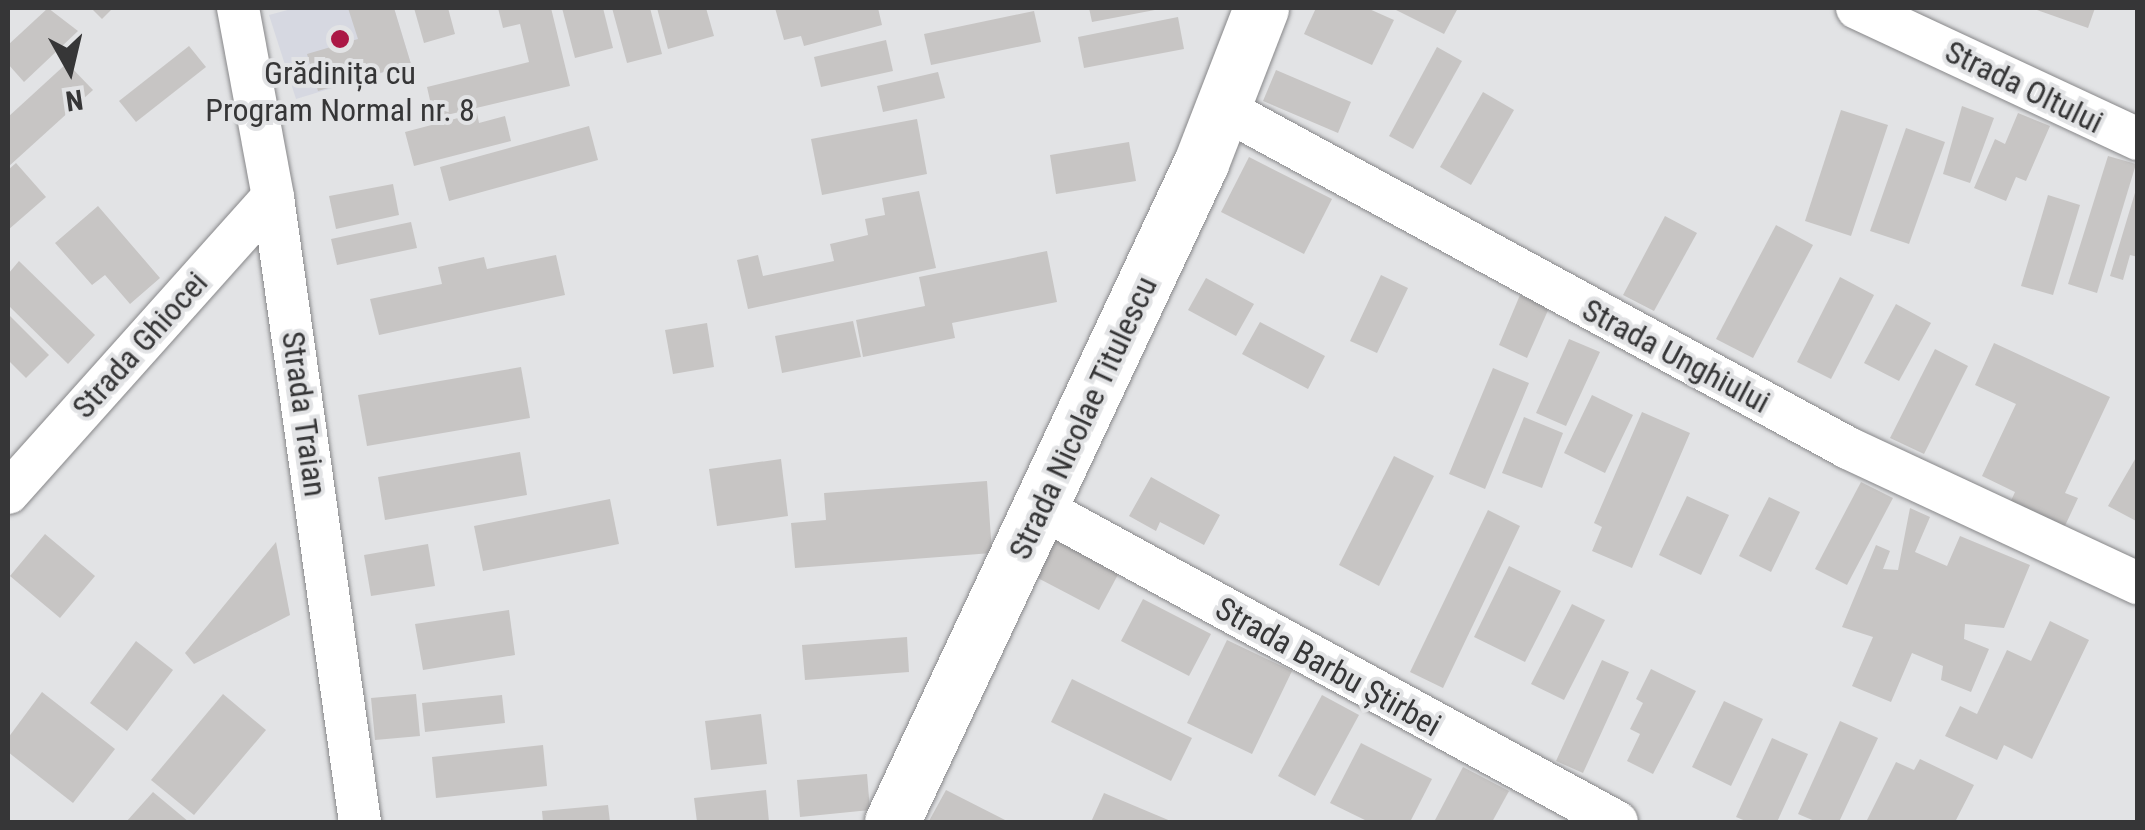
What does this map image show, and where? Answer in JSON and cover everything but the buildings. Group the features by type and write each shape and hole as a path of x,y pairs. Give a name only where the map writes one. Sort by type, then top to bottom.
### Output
{"street":[{"name":"Strada Nicolae Titulescu","path":"892,822 1042,508 1224,109 1261,8"},
{"name":"Strada Oltului","path":"1860,8 2138,139"},
{"name":"Strada Traian","path":"244,9 360,822"},
{"name":"Strada Unghiului","path":"1224,109 1848,448 2138,582"},
{"name":"Strada Ghiocei","path":"8,492 273,197"},
{"name":"Strada Barbu Știrbei","path":"1042,508 1616,822"}],"shaded area":[{"name":"Grădinița cu Program Normal nr. 8","path":"295,8 394,8 411,64 296,99 269,15"}],"place":[{"name":"Grădinița cu Program Normal nr. 8","path":"340,39"}]}
